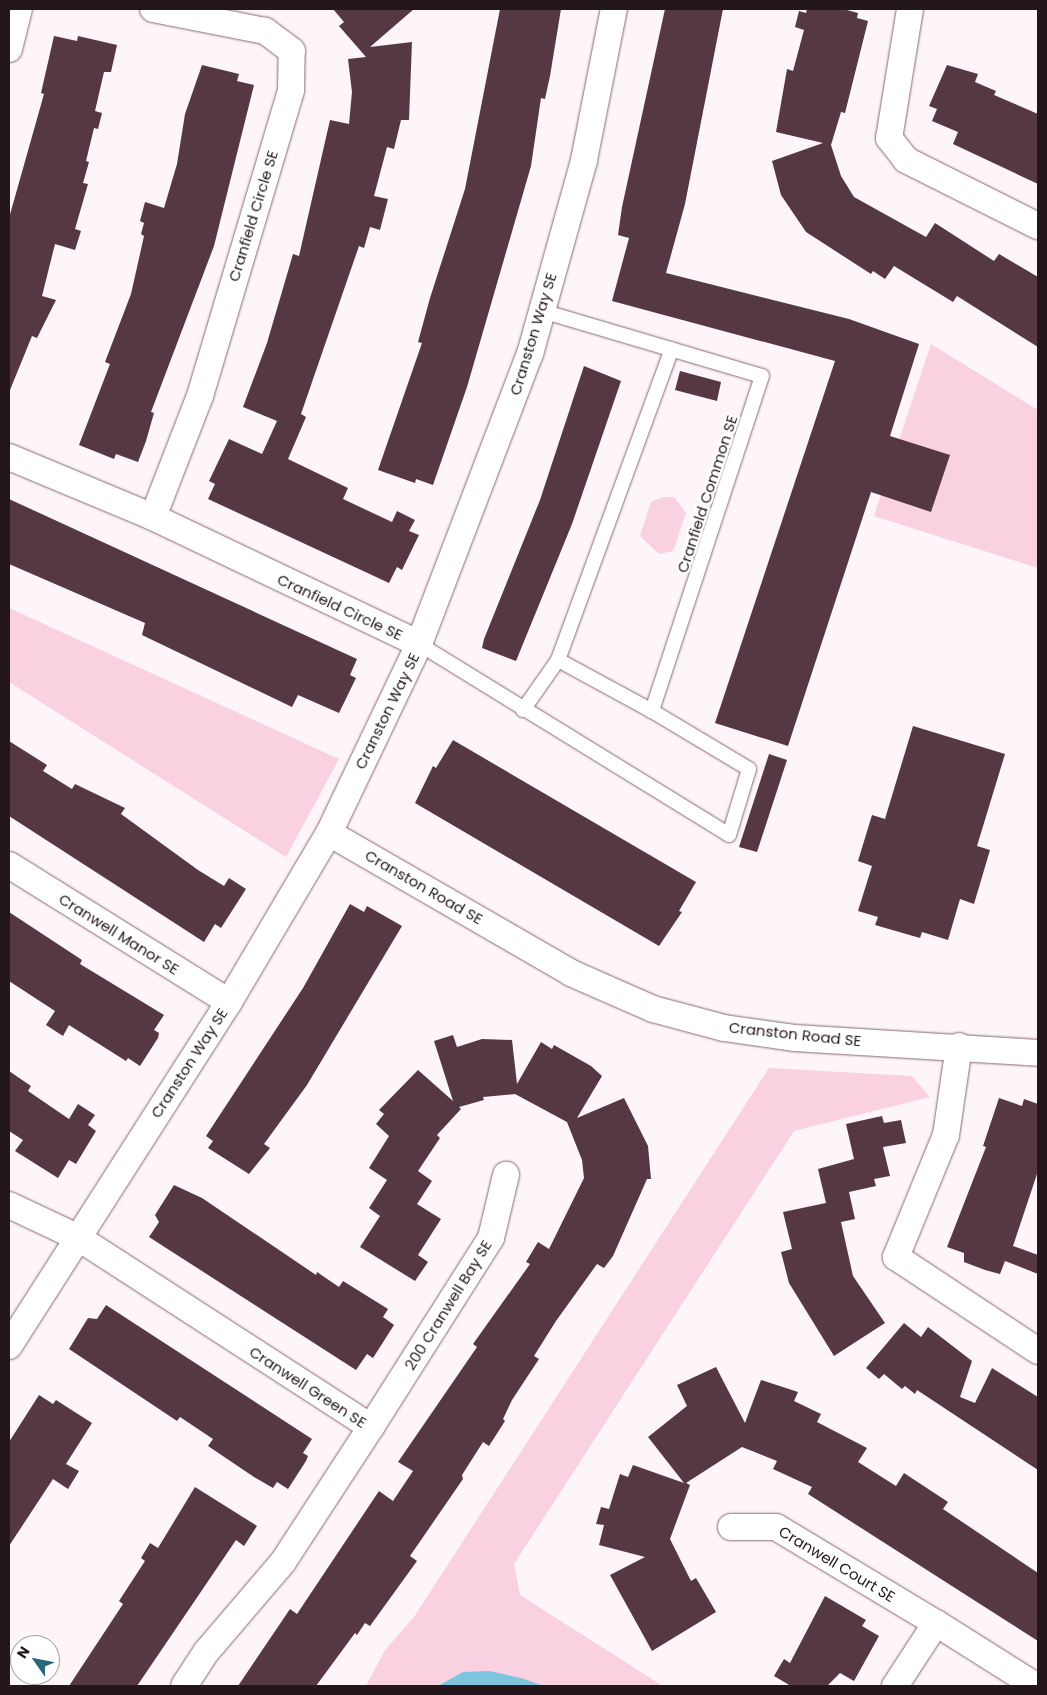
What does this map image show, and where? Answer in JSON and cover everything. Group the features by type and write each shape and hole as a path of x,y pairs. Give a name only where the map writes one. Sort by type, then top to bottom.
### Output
{"street":[{"path":"9,49 19,9"},
{"name":"Cranfield Circle SE","path":"153,9 265,31 292,52 291,90 203,386 153,517"},
{"name":"Cranston Way SE","path":"9,1346 229,1002 329,833 419,644 530,354 584,160 614,9"},
{"path":"910,9 889,138 906,160 1038,226"},
{"name":"Cranfield Circle SE","path":"9,457 153,517 419,644"},
{"name":"Cranston Road SE","path":"329,833 570,972 653,1009 724,1028 778,1036 959,1046 1038,1053"},
{"name":"Cranwell Manor SE","path":"9,865 229,1002"},
{"path":"959,1046 946,1135 896,1258 1038,1351"},
{"name":"200 Cranwell Bay SE","path":"371,1428 491,1238 506,1175"},
{"name":"Cranwell Green SE","path":"9,1205 77,1237 371,1428 283,1562 206,1652 184,1686"},
{"name":"Cranwell Court SE","path":"731,1527 776,1527 936,1623 1036,1686"},
{"path":"895,1686 936,1623"}],"lane":[{"name":"Cranfield Common SE","path":"542,311 762,376 652,711"},
{"path":"523,710 558,660 672,349"},
{"path":"419,644 728,835 748,769 652,711 558,660"}],"shaded area":[{"path":"931,344 1038,410 1038,568 874,516"},
{"path":"663,497 674,497 686,513 673,551 659,554 640,536 651,502"},
{"path":"9,608 339,759 286,857 9,682"},
{"path":"769,1068 912,1076 930,1097 794,1131 514,1564 520,1595 663,1686 366,1686 385,1650 414,1617"}],"water":[{"path":"489,1671 521,1678 544,1686 438,1686 463,1672"}],"building":[{"path":"333,9 414,9 370,47 412,42 409,120 401,120 394,149 387,147 374,196 388,199 380,230 370,227 364,248 359,246 301,414 306,417 288,459 348,488 343,499 392,522 397,511 415,520 409,531 419,535 402,570 397,567 389,583 208,499 215,484 209,481 229,439 262,454 277,421 243,407 267,343 293,254 299,256 330,120 349,124 352,92 348,59 366,57 339,26 344,22"},
{"path":"500,9 561,9 550,76 545,99 541,98 531,166 467,387 433,485 416,479 415,483 378,470 422,343 418,342 430,298 465,189"},
{"path":"665,9 723,9 685,204 666,273 849,319 919,344 890,436 950,455 931,512 871,492 788,746 715,723 835,361 612,301 629,238 618,235 622,207"},
{"path":"807,9 843,9 858,13 857,18 868,21 845,113 841,112 831,145 841,176 854,197 926,237 935,223 994,261 999,254 1038,277 1038,347 957,296 953,302 894,266 885,279 873,271 871,274 806,232 781,195 772,161 823,143 776,132 787,69 793,71 804,30 795,27 799,11 806,13"},
{"path":"54,36 77,41 78,36 117,45 111,72 104,72 95,111 102,113 98,129 94,128 86,161 89,162 83,183 88,184 75,229 81,231 75,250 55,244 42,296 56,300 37,338 32,336 10,390 9,218 44,94 41,93"},
{"path":"202,65 239,74 237,81 254,85 214,246 151,412 154,413 146,441 138,462 116,454 114,459 79,445 110,364 105,362 131,294 144,236 141,234 144,223 140,221 145,202 164,208 177,164 185,114"},
{"path":"947,65 978,74 975,82 996,91 994,95 1038,114 1038,184 953,144 958,132 932,121 937,109 929,106"},
{"path":"584,366 621,381 572,524 516,661 482,648 484,639 540,500"},
{"path":"680,371 721,382 717,401 675,390"},
{"path":"9,499 357,659 350,675 356,678 339,713 298,695 292,707 142,635 145,623 9,564"},
{"path":"913,726 1005,754 977,846 990,850 974,904 960,899 948,940 922,932 920,938 875,925 878,917 858,911 872,866 858,861 872,815 885,819"},
{"path":"453,740 696,882 679,911 682,912 659,946 415,803 433,766 436,768"},
{"path":"9,741 47,765 43,771 72,789 75,784 125,808 121,814 198,870 224,886 229,878 246,889 221,928 215,924 204,942 9,816"},
{"path":"769,754 787,760 757,852 739,847"},
{"path":"350,904 364,912 367,906 402,926 307,1085 264,1144 270,1148 249,1174 208,1148 213,1141 206,1136 303,988"},
{"path":"9,912 82,960 80,964 164,1015 154,1030 159,1033 158,1038 140,1066 128,1058 126,1061 69,1025 63,1036 46,1025 55,1011 9,981"},
{"path":"453,1035 457,1047 482,1039 512,1040 517,1084 541,1042 552,1049 554,1045 591,1066 602,1076 577,1118 624,1098 648,1146 651,1179 647,1179 613,1256 604,1268 597,1264 556,1321 534,1356 539,1359 512,1400 503,1419 505,1421 489,1446 483,1442 462,1475 463,1479 410,1556 417,1561 370,1626 365,1623 357,1635 355,1633 316,1686 238,1686 290,1609 297,1614 379,1491 393,1501 413,1471 398,1462 477,1347 473,1344 530,1264 526,1262 538,1242 549,1249 584,1178 582,1160 567,1122 515,1094 483,1097 484,1100 459,1107 461,1109 437,1135 440,1138 418,1171 432,1181 417,1204 441,1219 418,1255 428,1262 415,1281 360,1247 380,1216 369,1208 387,1180 369,1168 389,1136 376,1124 384,1114 379,1110 418,1070 453,1101 434,1041"},
{"path":"9,1071 31,1086 28,1091 69,1119 78,1104 95,1115 88,1125 96,1131 76,1164 69,1160 58,1178 15,1151 23,1140 9,1131"},
{"path":"999,1098 1022,1106 1024,1099 1038,1104 1038,1171 1013,1246 1038,1255 1038,1274 1005,1261 1000,1274 985,1270 964,1262 964,1253 947,1247 986,1147 983,1146"},
{"path":"882,1116 884,1123 901,1120 906,1143 883,1147 890,1176 874,1179 876,1186 849,1192 855,1219 841,1222 853,1276 885,1323 834,1356 789,1283 781,1252 792,1249 783,1212 826,1203 818,1169 854,1159 846,1124"},
{"path":"174,1185 202,1198 316,1275 317,1272 339,1287 343,1281 388,1309 383,1317 394,1325 373,1358 367,1354 356,1370 149,1237 159,1222 155,1215"},
{"path":"106,1305 312,1439 303,1453 308,1456 306,1461 288,1489 277,1482 273,1488 254,1477 208,1446 213,1439 180,1417 177,1421 69,1349 88,1318 97,1319"},
{"path":"904,1323 921,1337 928,1327 972,1361 960,1397 975,1403 992,1368 1038,1397 1038,1470 917,1390 915,1394 905,1386 902,1389 884,1374 879,1379 866,1368"},
{"path":"716,1367 745,1423 761,1380 798,1392 794,1401 821,1414 817,1422 867,1448 858,1462 896,1486 904,1473 948,1502 943,1509 1038,1573 1038,1641 808,1494 812,1487 773,1469 777,1461 742,1447 686,1483 690,1485 670,1539 691,1581 696,1578 716,1612 652,1651 610,1575 645,1557 599,1545 604,1525 596,1524 601,1507 609,1509 620,1474 628,1477 633,1465 684,1483 648,1437 687,1406 677,1385"},
{"path":"39,1395 53,1404 56,1400 92,1423 66,1464 79,1471 68,1489 53,1479 9,1546 9,1442"},
{"path":"195,1487 257,1526 244,1546 236,1540 137,1686 69,1686 123,1604 119,1601 145,1561 141,1558 150,1543 158,1548"},
{"path":"825,1596 866,1620 862,1626 879,1636 854,1681 840,1673 827,1686 791,1686 774,1676 784,1659 790,1663"}]}
